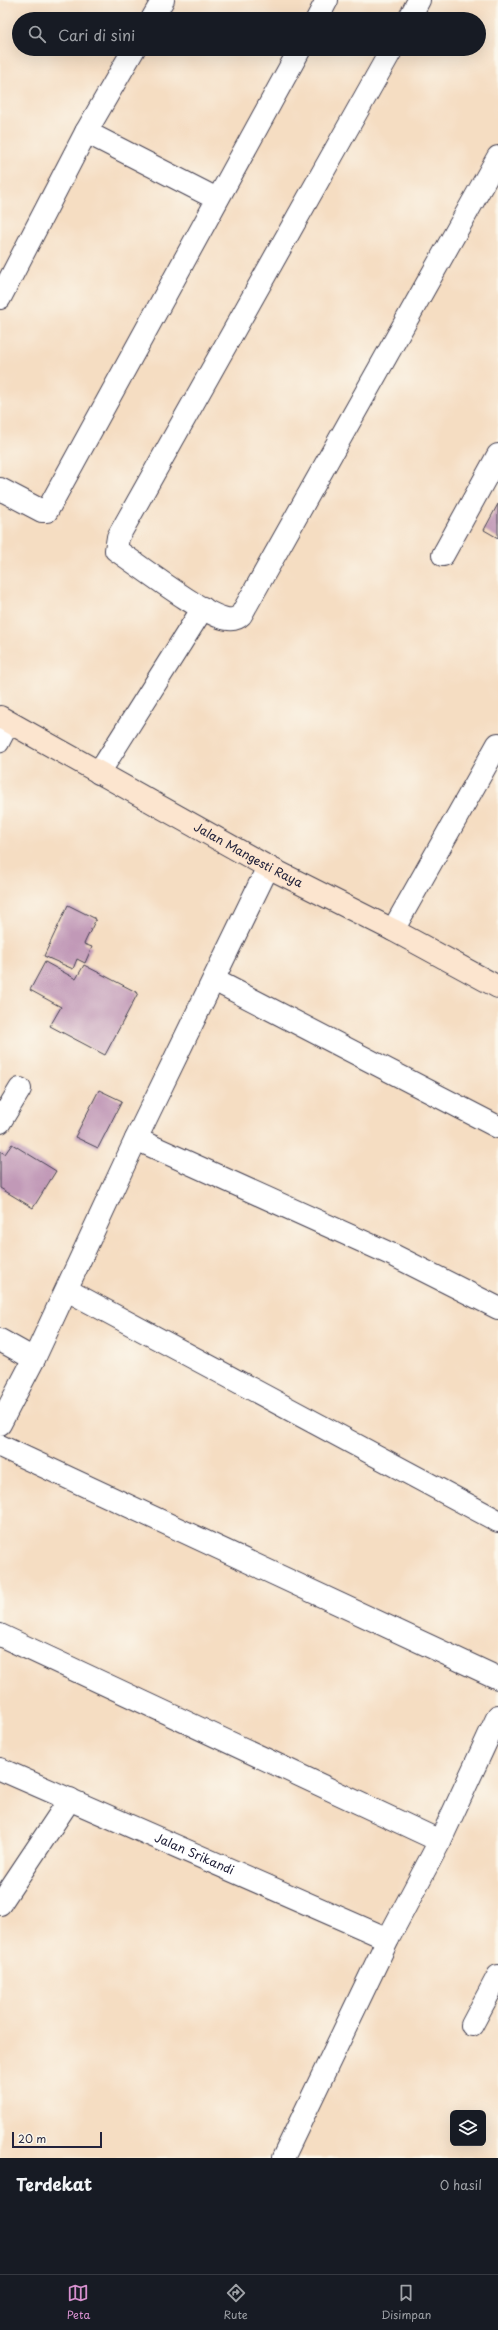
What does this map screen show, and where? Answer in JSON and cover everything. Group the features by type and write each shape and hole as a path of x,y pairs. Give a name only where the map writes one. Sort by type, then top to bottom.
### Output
{"street":[{"path":"156,12 163,0"},
{"path":"321,12 327,0"},
{"path":"413,12 419,0"},
{"path":"0,298 86,132 130,56"},
{"path":"0,490 42,511 47,511 296,56"},
{"path":"388,56 118,537 116,550 203,608 229,620 241,615 498,157"},
{"path":"86,132 217,199"},
{"path":"443,555 498,455"},
{"path":"99,773 203,608"},
{"name":"Jalan Mangesti Raya","path":"5,720 268,867 393,930 498,987"},
{"path":"393,930 496,751"},
{"path":"0,1424 34,1359 136,1139 268,867"},
{"path":"214,980 498,1127"},
{"path":"0,1122 20,1088"},
{"path":"136,1139 395,1256 498,1308"},
{"path":"67,1290 498,1521"},
{"path":"0,1340 34,1359"},
{"path":"0,1446 498,1678"},
{"path":"0,1635 440,1841"},
{"path":"283,2158 388,1939 440,1841 495,1730"},
{"name":"Jalan Srikandi","path":"0,1769 388,1939"},
{"path":"0,1904 70,1799"},
{"path":"472,2025 498,1976"}],"lane":[{"path":"0,744 5,720"}],"building":[{"path":"498,504 498,538 484,530"},
{"path":"68,905 96,919 84,944 92,947 85,963 77,959 73,969 44,956"},
{"path":"45,962 76,979 84,965 138,993 105,1055 50,1026 61,1007 30,990"},
{"path":"99,1090 122,1101 98,1148 75,1137"},
{"path":"12,1144 56,1171 33,1208 0,1188 0,1151 5,1154"}]}
